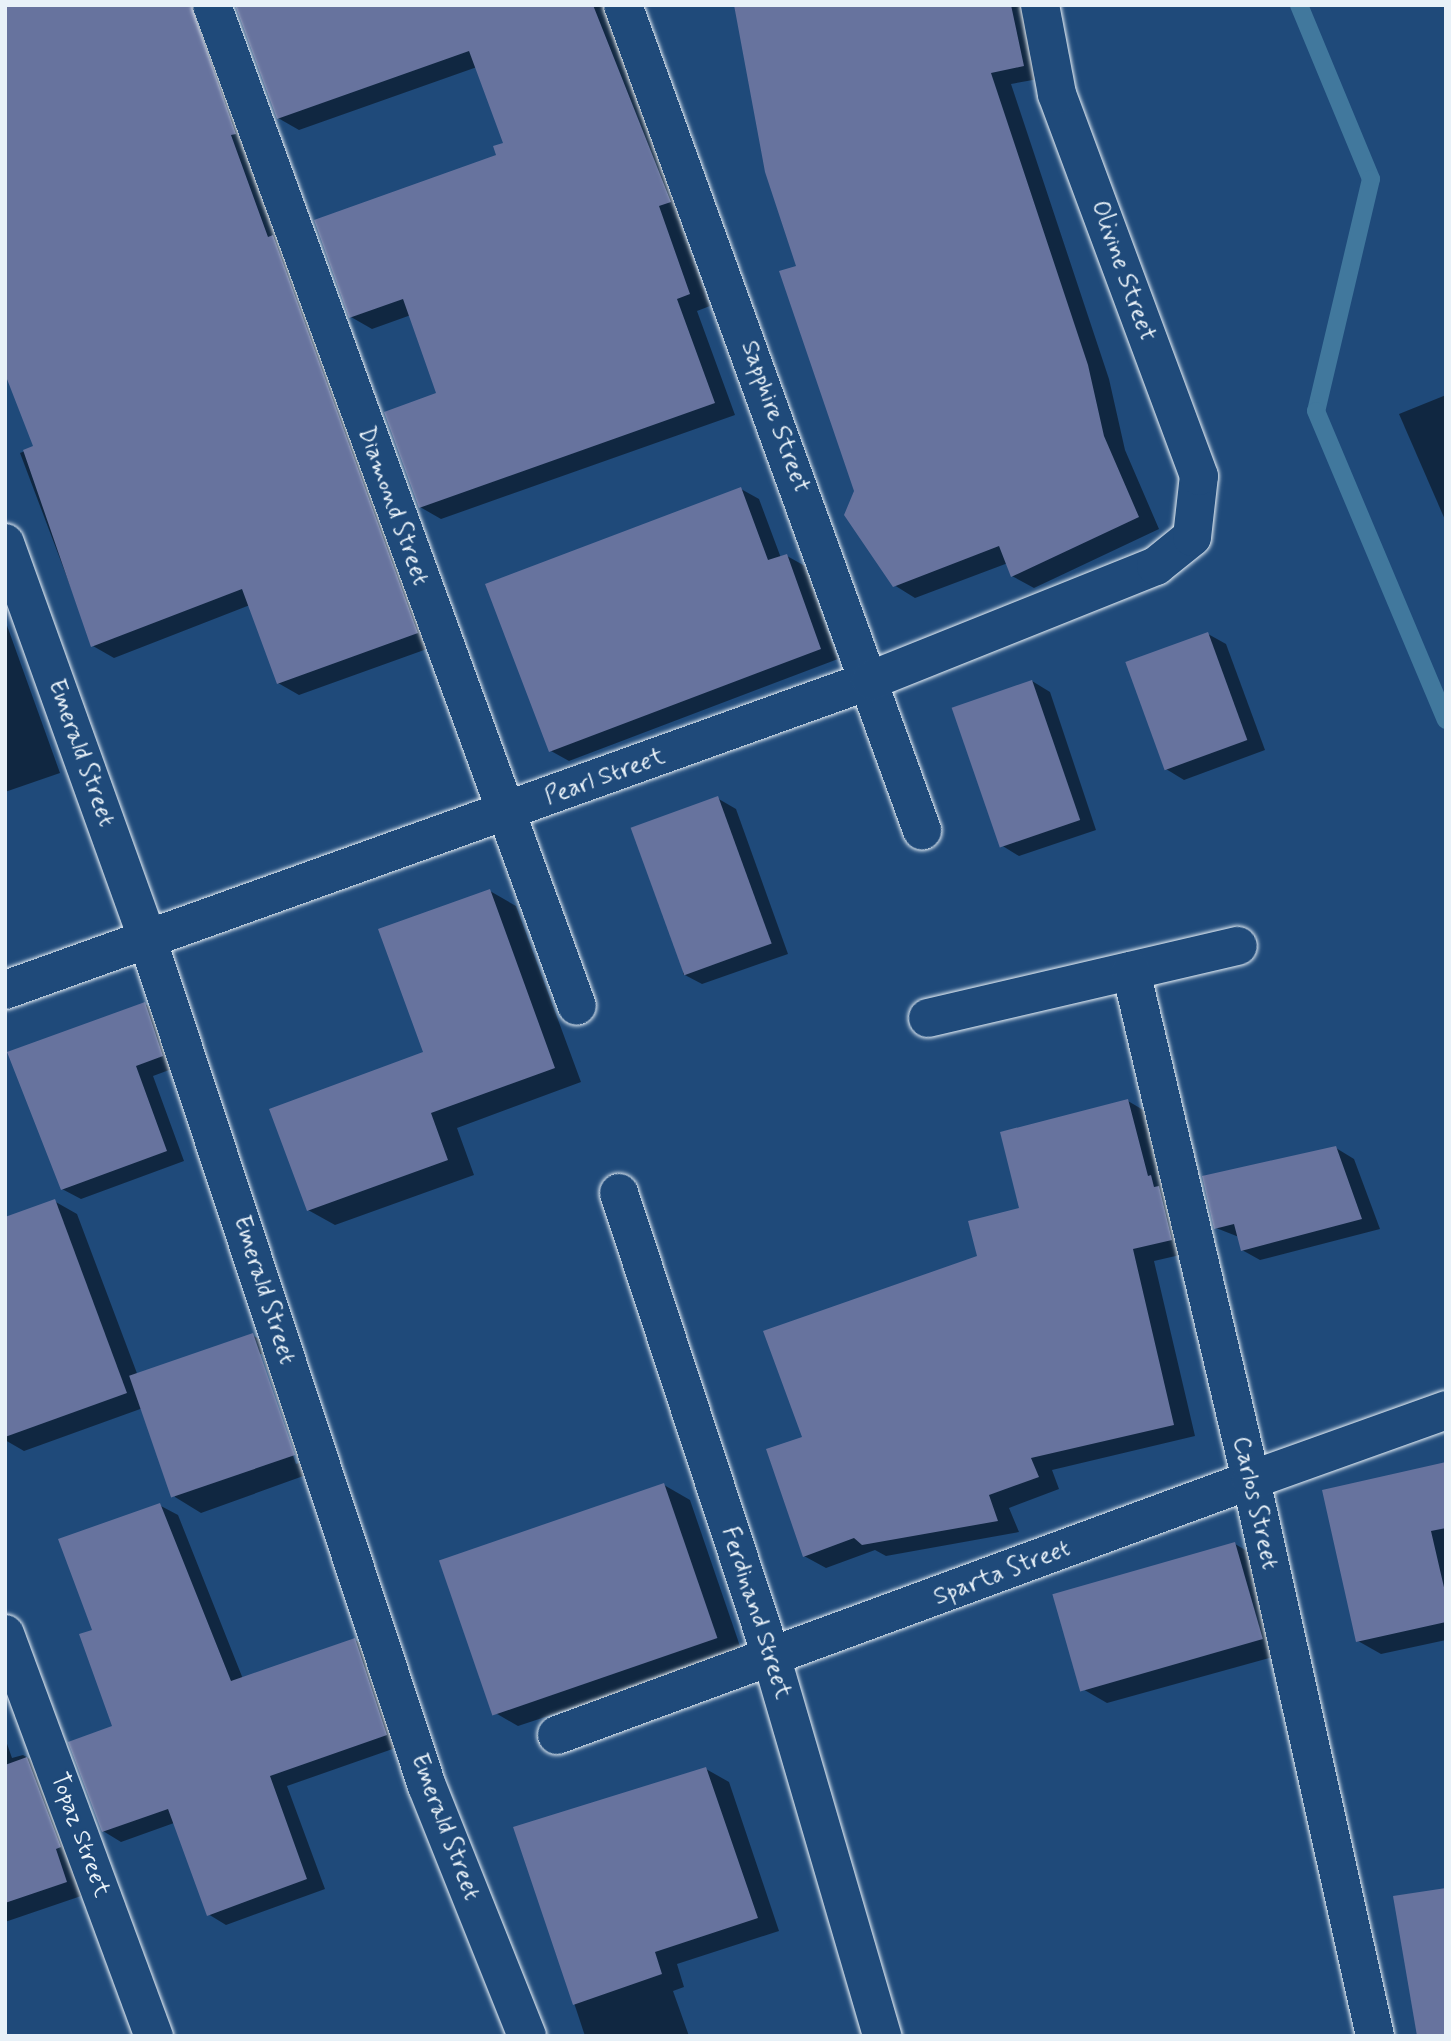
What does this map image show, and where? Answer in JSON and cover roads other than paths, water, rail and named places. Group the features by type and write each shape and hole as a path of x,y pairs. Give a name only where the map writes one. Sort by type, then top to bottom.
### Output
{"street":[{"name":"Diamond Street","path":"212,5 576,1006"},
{"name":"Sapphire Street","path":"623,5 871,680 922,830"},
{"name":"Olivine Street","path":"1040,5 1057,94 1199,476 1192,537"},
{"name":"Pearl Street","path":"5,990 504,814 871,680 1156,566 1192,537"},
{"name":"Emerald Street","path":"5,543 148,941 427,1786 527,2036"},
{"path":"928,1018 1238,946"},
{"name":"Carlos Street","path":"1130,971 1251,1480 1375,2036"},
{"name":"Ferdinand Street","path":"619,1194 772,1659 882,2036"},
{"name":"Sparta Street","path":"557,1735 772,1659 1446,1410"},
{"name":"Topaz Street","path":"5,1633 155,2036"}],"waterway":[{"path":"1299,5 1371,179 1316,411 1446,720"}]}
